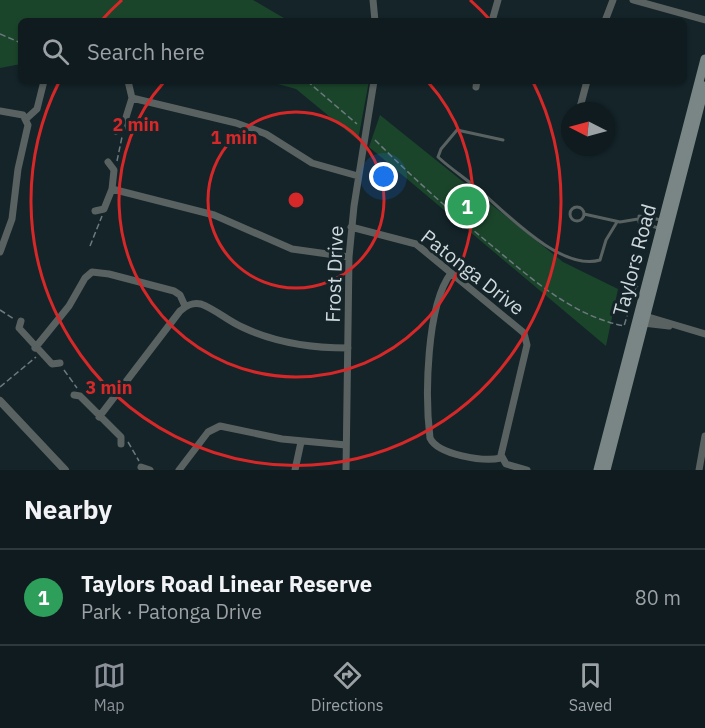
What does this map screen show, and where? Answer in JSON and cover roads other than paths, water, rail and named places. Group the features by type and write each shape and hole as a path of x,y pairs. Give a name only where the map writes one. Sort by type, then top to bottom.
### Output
{"main road":[{"name":"Taylors Road","path":"700,104 705,59"},
{"name":"Taylors Road","path":"598,470 705,86"},
{"name":"Taylors Road","path":"641,319 644,288 666,225"},
{"name":"Taylors Road","path":"606,470 611,428"}],"street":[{"path":"373,0 375,18"},
{"path":"493,18 498,0"},
{"path":"606,18 613,0"},
{"path":"633,0 705,20"},
{"path":"26,119 37,109 43,84"},
{"path":"119,130 132,98 129,84"},
{"name":"Frost Drive","path":"346,470 351,227 373,84"},
{"path":"581,102 586,84"},
{"path":"132,98 144,99 244,126 277,140 312,162 358,176"},
{"path":"0,111 20,114 26,119 28,125 18,169 12,219 0,252"},
{"path":"99,210 112,189 114,170 108,162"},
{"path":"112,189 214,215 292,249 349,257"},
{"name":"Patonga Drive","path":"351,227 411,242 524,333 527,339 501,458"},
{"path":"38,350 69,306 85,278 92,272 109,274 174,291 180,295 185,306"},
{"path":"451,273 442,285 430,331 430,438 439,449 484,460 501,458 506,464 527,470"},
{"path":"99,417 185,306 202,304 247,329 279,341 313,347 348,348"},
{"path":"641,319 705,334"},
{"path":"21,321 19,328 38,350 52,363 59,364"},
{"path":"76,395 121,441"},
{"path":"0,401 65,470"},
{"path":"179,470 203,437 216,426 301,442 346,445"},
{"path":"699,470 701,447 705,436"},
{"path":"295,470 301,442"},
{"path":"142,467 150,470"}],"lane":[{"path":"503,140 457,130 441,149 438,157 540,241 567,256 582,260 600,260 606,240 617,222"},
{"path":"584,214 578,222 570,215 575,207 582,209 584,214 617,222 638,219 643,215 666,225"},
{"path":"638,219 640,222 666,225"}],"place":[{"name":"Taylors Road Linear Reserve","path":"467,206"}]}
